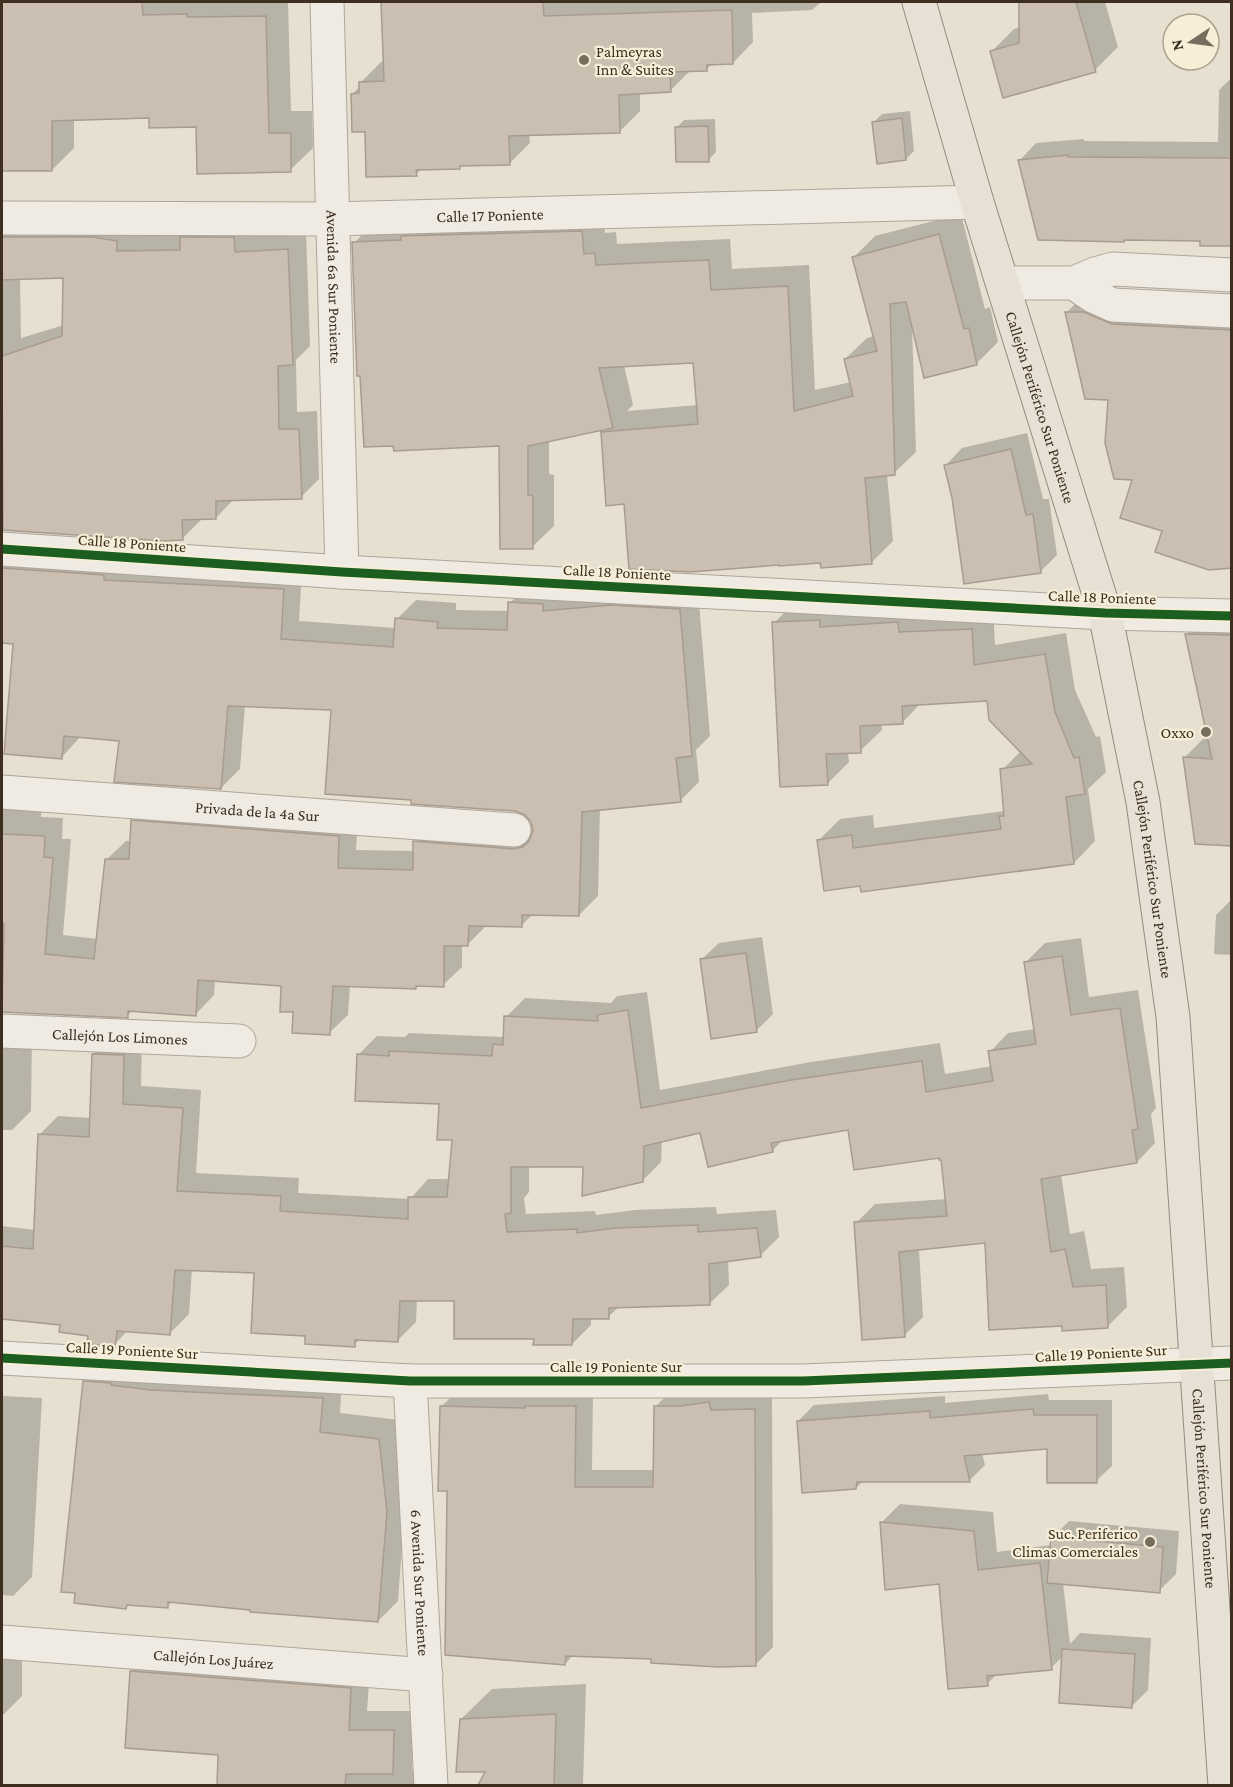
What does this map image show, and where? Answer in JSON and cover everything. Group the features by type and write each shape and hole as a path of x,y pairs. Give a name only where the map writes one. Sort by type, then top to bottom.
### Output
{"main road":[{"name":"Callejón Periférico Sur Poniente","path":"919,2 977,202 1105,613 1143,802 1173,1017 1225,1785"}],"street":[{"name":"Avenida 6a Sur Poniente","path":"327,2 342,572"},
{"name":"Calle 17 Poniente","path":"2,218 331,219 977,202"},
{"path":"1003,283 1074,283 1113,269 1232,275"},
{"path":"1074,283 1093,297 1113,305 1232,311"},
{"name":"Calle 18 Poniente","path":"2,549 342,572 1105,613 1232,616"},
{"name":"Privada de la 4a Sur","path":"2,792 514,830"},
{"name":"Callejón Los Limones","path":"2,1031 239,1041"},
{"name":"Calle 19 Poniente Sur","path":"2,1358 410,1381 803,1381 1232,1363"},
{"name":"6 Avenida Sur Poniente","path":"410,1381 431,1785"},
{"name":"Callejón Los Juárez","path":"2,1642 426,1675"}],"building":[{"path":"2,2 142,2 143,15 266,16 269,133 291,133 291,172 197,174 196,127 149,128 149,118 52,121 52,171 2,171"},
{"path":"381,2 543,2 544,16 732,10 733,64 707,65 707,71 670,72 671,92 619,95 620,133 509,136 510,165 416,170 417,176 366,177 365,132 352,132 351,94 359,93 359,82 384,81"},
{"path":"1019,2 1076,2 1096,72 1003,98 990,51 1019,43"},
{"path":"902,118 906,160 877,164 872,122"},
{"path":"708,126 709,162 676,162 675,127"},
{"path":"1068,155 1068,157 1232,158 1232,246 1200,246 1200,241 1038,240 1018,160"},
{"path":"582,231 584,254 595,253 596,265 709,260 711,290 788,286 794,411 853,396 844,359 877,351 852,257 939,234 964,329 969,328 977,365 924,378 906,302 890,304 895,475 865,478 872,564 821,568 820,563 691,572 629,569 624,504 606,506 601,432 698,424 693,363 599,368 613,428 528,446 528,495 533,496 533,549 500,549 499,446 394,451 393,446 364,447 360,376 357,376 352,242 401,240 401,236"},
{"path":"2,237 93,237 117,241 117,251 180,250 180,237 234,237 235,252 288,249 293,365 278,366 279,429 299,429 302,499 216,501 216,519 182,520 183,540 163,541 3,530 2,356 62,336 63,278 2,280"},
{"path":"1065,312 1084,312 1112,324 1232,330 1232,568 1209,570 1155,552 1162,531 1120,518 1132,480 1114,479 1105,443 1108,400 1085,399"},
{"path":"1011,449 1026,515 1033,514 1041,573 964,584 952,498 944,465"},
{"path":"2,568 104,575 104,580 284,589 281,639 393,647 395,618 438,622 437,628 507,630 508,602 543,604 543,611 611,605 680,609 692,756 676,758 681,802 582,812 579,916 522,915 522,927 469,926 468,946 444,946 444,987 416,986 416,989 333,986 330,1035 292,1033 293,1012 280,1012 281,986 198,980 196,1016 128,1011 128,1018 2,1012 4,924 2,924 2,834 45,836 44,857 53,858 45,954 94,959 105,859 129,859 131,820 339,836 338,868 413,870 413,841 513,849 523,847 529,841 533,831 531,822 525,815 515,811 411,804 411,800 325,794 331,710 228,706 221,789 114,782 119,741 64,736 62,759 4,754 13,644 2,643"},
{"path":"820,620 820,627 898,622 899,632 972,629 974,665 1045,654 1055,712 1074,758 1079,757 1085,794 1066,797 1074,864 861,892 860,886 824,891 817,840 852,835 853,848 1001,829 999,816 1004,816 1000,769 1032,764 989,720 987,701 902,706 903,724 860,726 861,753 826,754 828,785 780,787 772,622"},
{"path":"1185,634 1232,635 1232,846 1195,844 1183,757 1212,759"},
{"path":"746,953 757,1032 711,1039 700,959"},
{"path":"1062,956 1071,1015 1120,1008 1138,1129 1132,1130 1137,1163 1041,1179 1051,1252 1065,1249 1073,1287 1106,1285 1108,1328 1062,1331 1062,1326 989,1330 985,1243 899,1252 905,1337 862,1340 854,1222 947,1216 939,1158 854,1170 848,1130 771,1143 773,1152 708,1167 700,1133 644,1146 643,1182 582,1196 583,1167 511,1167 511,1213 505,1214 507,1232 577,1229 577,1233 615,1228 698,1225 698,1232 757,1228 761,1257 709,1264 710,1305 609,1308 609,1319 573,1319 572,1345 533,1345 534,1339 454,1339 454,1301 400,1301 398,1342 355,1340 355,1347 305,1344 305,1336 251,1333 254,1273 175,1270 170,1335 117,1331 115,1346 87,1344 88,1336 59,1332 60,1325 2,1319 2,1246 33,1249 38,1134 89,1137 92,1054 124,1055 123,1104 183,1108 177,1191 281,1196 280,1211 408,1219 408,1197 447,1197 452,1140 437,1140 439,1104 355,1101 357,1054 389,1056 389,1051 492,1056 493,1044 503,1045 504,1016 598,1021 597,1015 628,1010 641,1108 791,1080 922,1061 926,1092 993,1081 988,1051 1036,1044 1024,962"},
{"path":"83,1381 151,1390 323,1398 320,1432 379,1439 387,1512 378,1622 250,1612 250,1610 168,1602 168,1608 127,1605 126,1609 74,1603 75,1593 61,1592"},
{"path":"709,1402 711,1410 755,1409 756,1666 718,1667 651,1663 651,1659 566,1656 565,1665 445,1655 447,1491 438,1491 440,1406 525,1408 525,1406 576,1406 575,1487 653,1487 654,1406 681,1406"},
{"path":"1033,1409 1034,1415 1097,1415 1097,1483 1047,1483 1047,1449 964,1456 970,1482 857,1482 856,1489 802,1493 797,1421 930,1411 930,1418"},
{"path":"880,1522 974,1531 978,1570 1040,1563 1052,1670 987,1676 988,1686 948,1689 939,1584 885,1590"},
{"path":"1051,1537 1163,1547 1160,1593 1047,1583"},
{"path":"1062,1649 1135,1654 1132,1708 1059,1703"},
{"path":"130,1671 351,1688 349,1730 394,1730 393,1774 346,1774 345,1785 217,1785 218,1755 125,1748"},
{"path":"556,1714 554,1785 478,1785 485,1772 456,1772 460,1719"}],"cycle path":[{"path":"2,549 342,572 1105,613 1232,616"},
{"path":"2,1358 410,1381 803,1381 1232,1363"}],"place":[{"name":"Palmeyras Inn & Suites","path":"584,60"},
{"name":"Oxxo","path":"1206,732"},
{"name":"Suc. Periferico Climas Comerciales","path":"1150,1542"}]}
